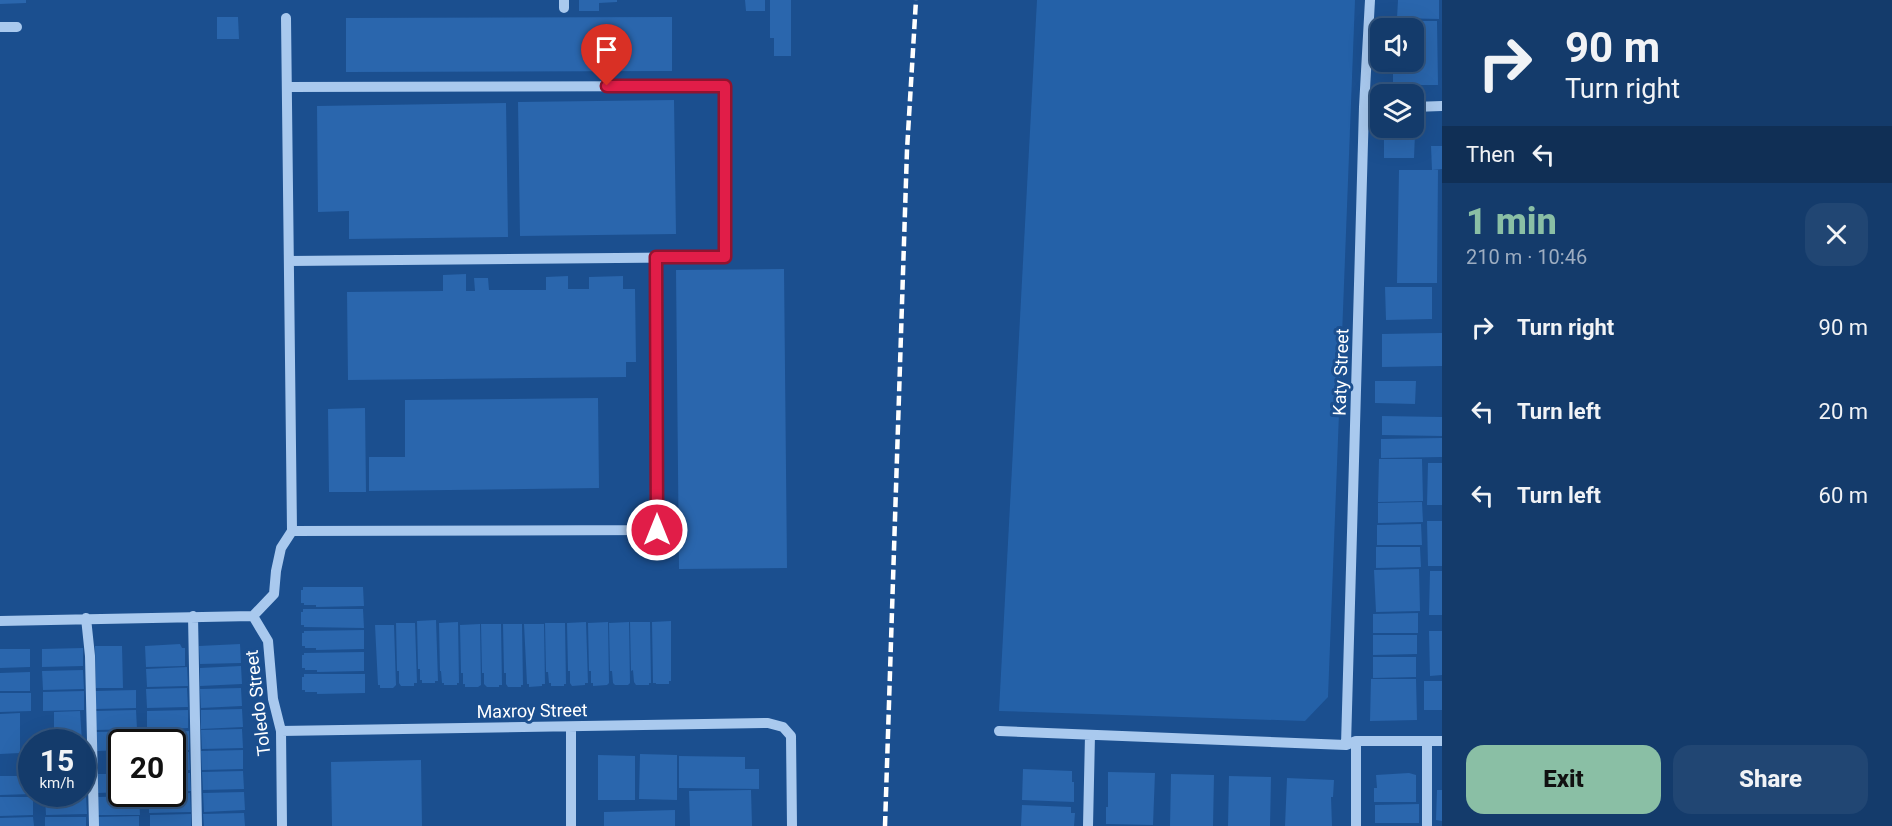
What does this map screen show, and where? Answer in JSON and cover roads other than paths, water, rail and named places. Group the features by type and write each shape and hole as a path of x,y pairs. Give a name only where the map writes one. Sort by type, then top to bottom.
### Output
{"street":[{"name":"Katy Street","path":"1356,826 1351,743 1364,107 1370,0"},
{"path":"0,621 253,616 274,594 281,548 292,531 286,18"},
{"path":"0,27 17,27"},
{"path":"287,87 725,86 725,257 289,261"},
{"path":"1424,107 1442,106"},
{"path":"1364,107 1370,107"},
{"path":"292,531 657,530 656,257"},
{"path":"193,616 196,826"},
{"name":"Toledo Street","path":"253,616 268,641 273,699 281,731 282,826"},
{"path":"86,618 90,656 94,825"},
{"name":"Maxroy Street","path":"281,731 768,723 783,727 791,736 792,826"},
{"path":"571,727 571,826"},
{"path":"999,731 1351,743 1442,741"},
{"path":"1088,826 1090,735"},
{"path":"1427,741 1427,826"}],"railway":[{"path":"885,826 907,150 916,0"}]}
